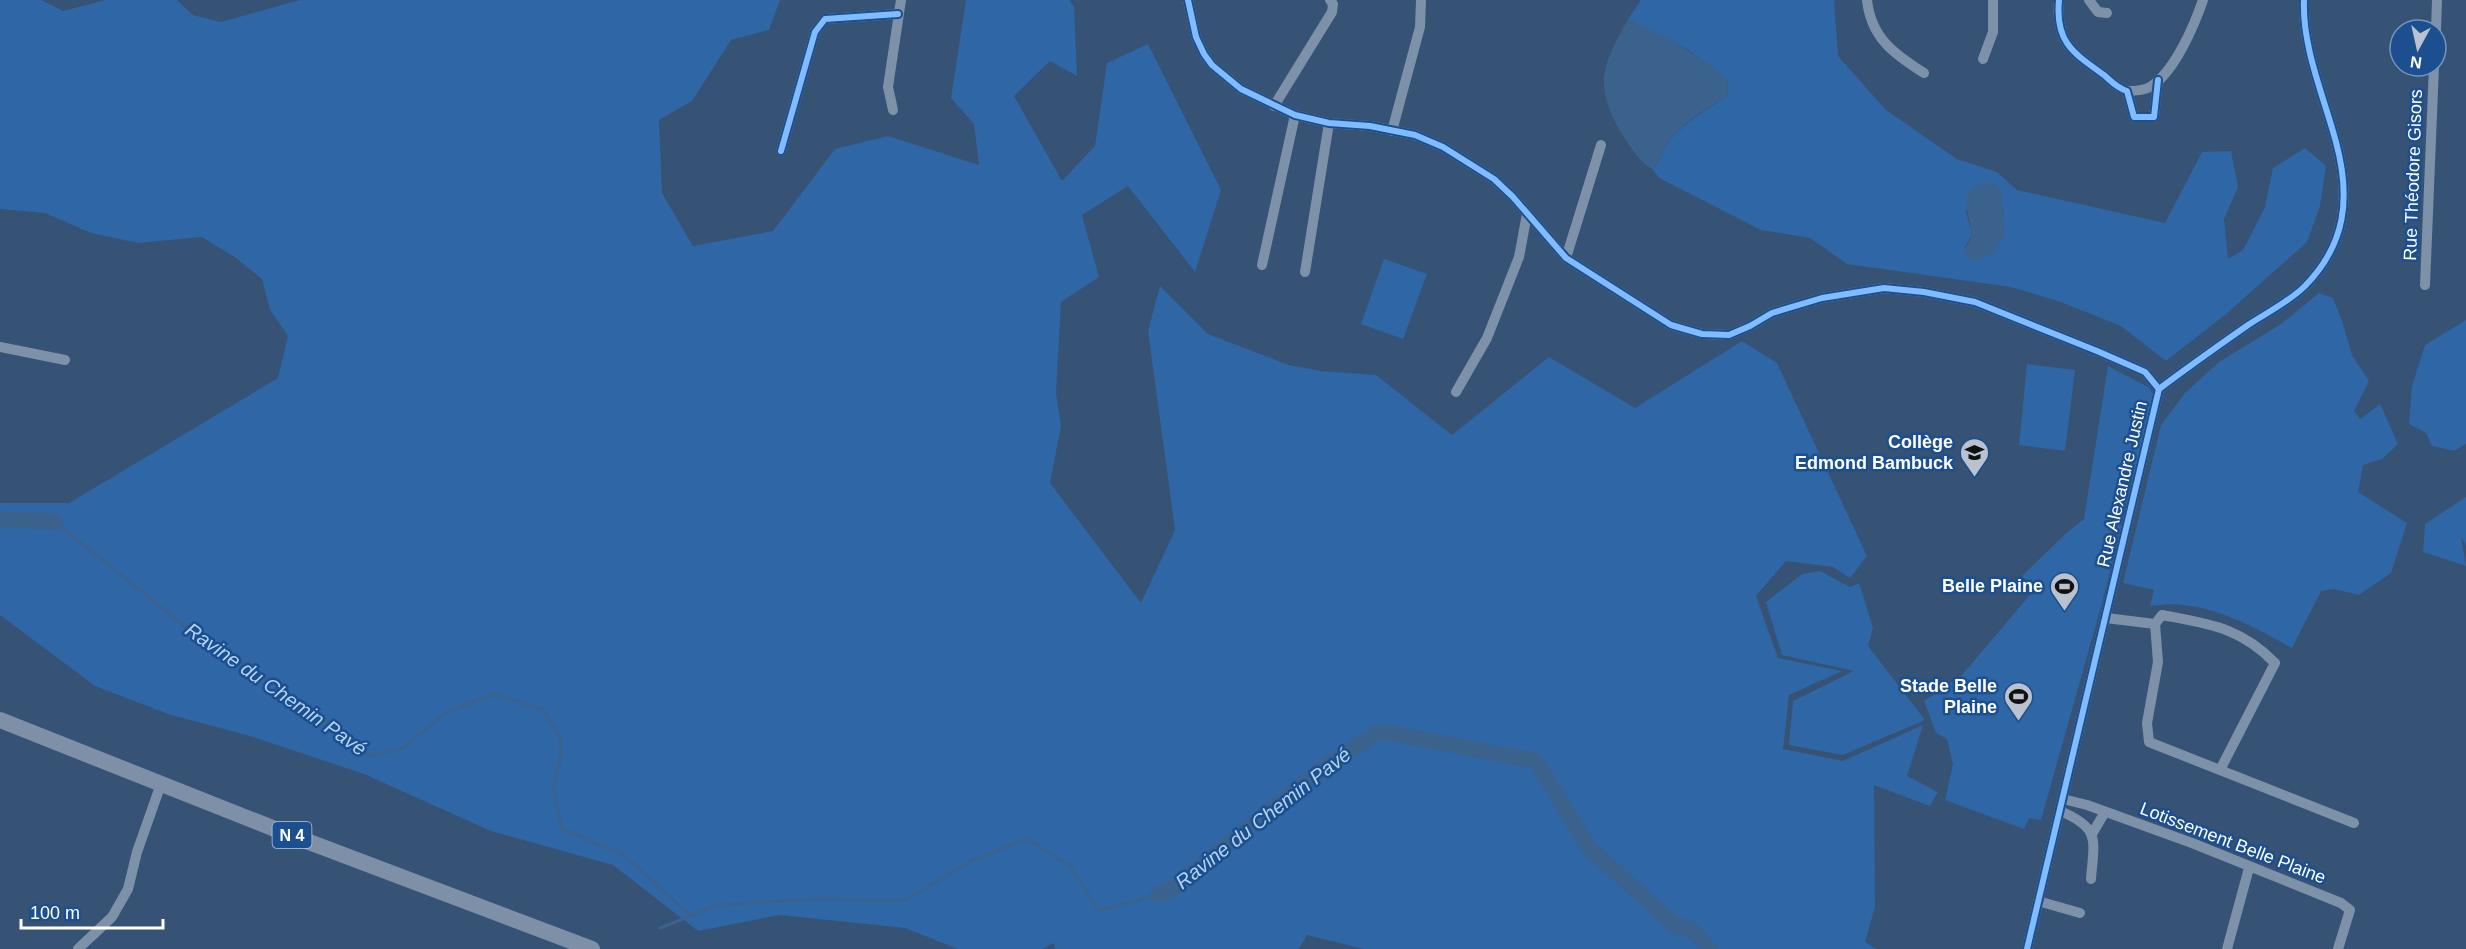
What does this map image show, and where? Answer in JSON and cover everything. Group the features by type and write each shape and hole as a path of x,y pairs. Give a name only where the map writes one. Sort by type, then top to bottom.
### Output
{"highway":[{"name":"N 4","path":"0,720 592,949"}],"street":[{"path":"892,110 888,87 901,0"},
{"path":"1188,0 1196,37 1212,65 1241,89 1295,115 1329,123 1370,126 1431,141 1465,159 1494,179 1566,258 1659,318 1688,331 1729,335 1772,313 1822,298 1884,288 1924,292 1975,302 2145,372 2159,389"},
{"path":"1274,106 1332,12 1333,4 1330,0"},
{"path":"1392,131 1420,27 1421,0"},
{"path":"1868,0 1871,20 1878,36 1896,54 1924,73"},
{"path":"1983,59 1993,32 1993,0"},
{"path":"2059,0 2059,23 2069,48 2114,85 2127,91 2149,88 2158,80 2187,40 2203,0"},
{"path":"2089,0 2098,12 2107,13"},
{"name":"Rue Alexandre Justin","path":"2027,949 2159,389 2303,288 2329,258 2338,240 2343,206 2341,162 2309,48 2304,0"},
{"path":"2436,18 2437,0"},
{"path":"781,151 815,32 825,18 898,14"},
{"name":"Rue Théodore Gisors","path":"2425,285 2434,78"},
{"path":"2127,91 2134,117 2154,117 2158,80"},
{"path":"1262,265 1295,115"},
{"path":"1305,272 1329,123"},
{"path":"1566,258 1601,145"},
{"path":"1456,392 1487,338 1519,257 1527,214"},
{"path":"0,347 65,360"},
{"path":"2220,770 2275,663 2263,650 2240,634 2162,615 2155,624 2158,662 2147,723 2149,742 2354,823"},
{"path":"2106,618 2155,624"},
{"path":"78,949 112,917 128,889 137,852 161,784"},
{"name":"Lotissement Belle Plaine","path":"2063,799 2192,843 2249,868 2342,903 2349,910 2338,949"},
{"path":"2060,811 2075,817 2091,829 2094,839 2091,879"},
{"path":"2092,834 2105,812"},
{"path":"2227,949 2249,868"},
{"path":"2038,901 2080,913"}],"shaded area":[{"path":"0,0 41,0 63,11 105,0 177,0 193,15 221,22 300,0 780,0 769,30 731,40 692,101 659,120 662,193 693,246 773,231 835,149 888,136 979,165 974,124 951,98 966,0 1069,0 1074,6 1077,76 1050,61 1014,96 1062,181 1095,146 1107,63 1148,44 1221,190 1195,272 1128,186 1082,215 1099,277 1061,302 1056,393 1061,426 1050,483 1141,603 1175,530 1148,331 1160,286 1208,334 1289,365 1321,371 1376,375 1452,435 1549,357 1635,408 1742,341 1777,363 1867,556 1850,578 1833,567 1786,561 1756,596 1778,658 1842,671 1789,695 1783,749 1843,761 1923,725 1907,776 1938,792 1930,806 1874,785 1875,907 1865,942 1876,949 1364,949 1307,935 1299,949 1055,949 1054,943 1042,949 958,949 905,928 780,915 698,931 613,865 491,831 364,774 250,736 168,714 95,686 0,615 0,503 69,503 278,378 288,336 270,310 262,279 236,258 202,237 138,243 91,233 45,213 0,209"},
{"path":"1641,0 1834,0 1838,56 1886,110 1957,159 1997,172 2017,190 2165,223 2202,152 2231,151 2238,187 2224,219 2228,259 2243,250 2265,207 2273,168 2305,148 2326,166 2320,206 2307,242 2226,314 2166,361 2121,326 2058,301 2011,287 1847,264 1810,238 1761,230 1659,178 1652,169 1658,163 1670,140 1690,121 1728,95 1727,80 1687,49 1628,19","holes":["1976,186 2001,191 2004,233 1964,249 1972,234 1966,212"]},
{"path":"1628,19 1671,40 1709,64 1727,80 1728,95 1682,127 1669,141 1652,169 1639,158 1622,134 1607,102 1604,88 1607,63"},
{"path":"1982,183 1994,183 2001,191 2004,233 1992,254 1975,261 1964,254 1971,236 1967,202 1968,195"},
{"path":"1384,259 1427,274 1403,339 1361,324"},
{"path":"2319,293 2333,298 2352,355 2369,381 2354,411 2360,419 2380,404 2398,444 2382,459 2363,465 2358,492 2407,523 2391,573 2359,595 2334,589 2321,591 2292,648 2226,615 2179,604 2150,606 2154,590 2123,583 2161,425 2185,393 2219,362 2281,324"},
{"path":"2466,320 2466,444 2454,451 2432,446 2426,433 2409,424 2412,386 2425,345"},
{"path":"2027,364 2075,370 2065,451 2019,445"},
{"path":"2108,366 2150,388 2153,397 2101,607 2041,820 2029,818 2024,829 1945,800 1953,764 1947,739 1936,733 1924,701 1962,675 2034,590 2022,576 2065,534 2084,519"},
{"path":"2466,497 2466,545 2461,537 2466,566 2423,552 2425,524"},
{"path":"1820,571 1850,587 1859,583 1873,628 1868,646 1925,720 1843,755 1789,745 1793,701 1854,671 1782,655 1766,602 1802,574"}],"waterway":[{"name":"Ravine du Chemin Pavé","path":"0,519 55,522"},
{"name":"Ravine du Chemin Pavé","path":"55,522 191,631 257,672 336,727 368,756 403,748 447,712 494,694 543,710 561,738 561,756 553,789 562,829 624,855 691,916"},
{"name":"Ravine du Chemin Pavé","path":"1159,894 1171,890 1323,768 1380,731 1536,761 1589,848 1677,927 1691,930 1709,949"},
{"name":"Ravine du Chemin Pavé","path":"660,928 718,905 813,899 906,900 973,860 1027,839 1070,866 1099,911 1159,894"}],"cycle path":[{"path":"1188,0 1196,37 1204,54 1212,65 1241,89 1295,115 1329,123 1370,126 1415,135 1443,147 1494,179 1513,197 1566,258 1671,325 1702,334 1729,335 1772,313 1822,298 1884,288 1924,292 1975,302 2097,351 2145,372 2159,389"},
{"path":"2059,0 2060,26 2068,45 2083,60 2127,91 2134,117 2154,117 2158,80"},
{"path":"2027,949 2159,389 2248,325 2299,292 2319,270 2337,237 2344,201 2341,163 2310,54 2306,36 2304,0"},
{"path":"781,151 815,32 825,19 898,14"}],"place":[{"name":"Collège Edmond Bambuck","path":"1974,478"},
{"name":"Belle Plaine","path":"2064,612"},
{"name":"Stade Belle Plaine","path":"2018,722"}]}
